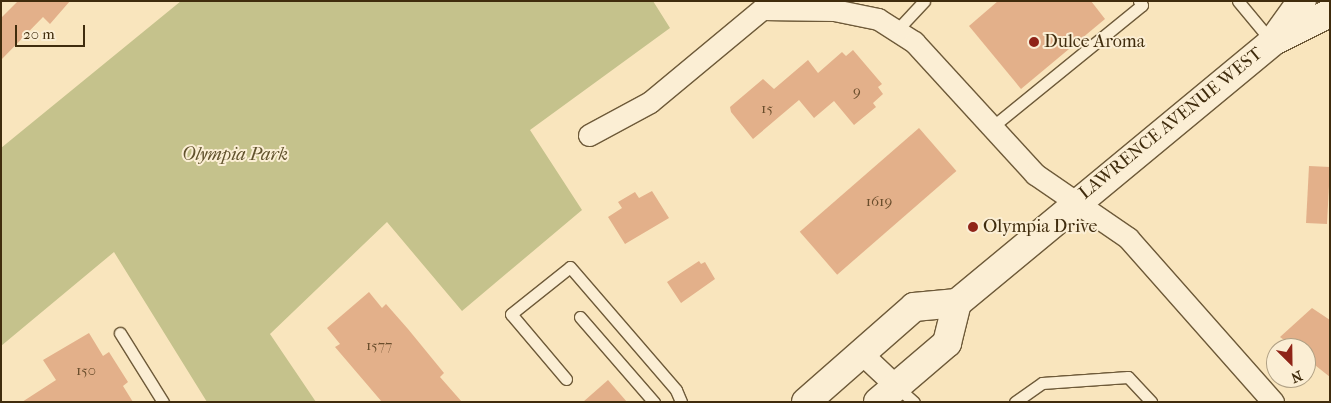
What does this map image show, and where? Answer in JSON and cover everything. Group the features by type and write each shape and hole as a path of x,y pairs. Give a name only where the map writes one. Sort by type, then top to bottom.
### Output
{"main road":[{"name":"LAWRENCE AVENUE WEST","path":"1272,42 1302,1"},
{"name":"LAWRENCE AVENUE WEST","path":"957,303 1076,202 1272,42 1330,13"},
{"path":"806,402 914,307 957,303 947,343 896,396"}],"street":[{"path":"589,135 650,102 762,9 834,10 878,19 898,29 914,42 1035,174 1128,238 1272,402"},
{"path":"861,353 896,396"}],"lane":[{"path":"898,29 924,1"},
{"path":"992,127 1142,5 1139,1"},
{"path":"1238,1 1272,42"},
{"path":"566,378 511,314 570,267 676,390 681,402"},
{"path":"580,317 654,402"},
{"path":"120,333 163,402"},
{"path":"1020,401 1042,383 1128,377 1151,402"}],"green space":[{"name":"Olympia Park","path":"181,1 653,1 670,28 530,130 582,210 462,311 387,222 270,334 316,402 207,402 114,252 1,346 1,148"}],"building":[{"path":"18,1 70,1 50,24 43,17 1,60 1,18"},
{"path":"998,1 1091,1 1105,19 1021,89 969,26"},
{"path":"853,50 882,84 878,87 883,94 873,103 876,107 854,125 834,101 814,118 799,100 753,139 731,112 730,107 763,79 774,89 808,60 818,73 842,52 846,56"},
{"path":"919,128 956,171 837,275 800,232"},
{"path":"1309,166 1330,167 1327,224 1306,223"},
{"path":"652,191 669,218 625,244 608,217 622,208 618,202 635,192 639,198"},
{"path":"699,261 701,264 705,262 715,279 681,303 667,282"},
{"path":"369,292 382,308 386,304 408,329 444,373 440,377 462,402 382,402 335,347 340,344 327,328"},
{"path":"1312,308 1330,320 1330,377 1316,366 1316,338 1280,337"},
{"path":"89,333 103,356 109,352 128,382 123,386 133,402 22,402 56,380 43,360"},
{"path":"608,380 627,402 583,402"}],"place":[{"name":"Dulce Aroma","path":"1034,42"},
{"name":"Olympia Drive","path":"973,227"}]}
